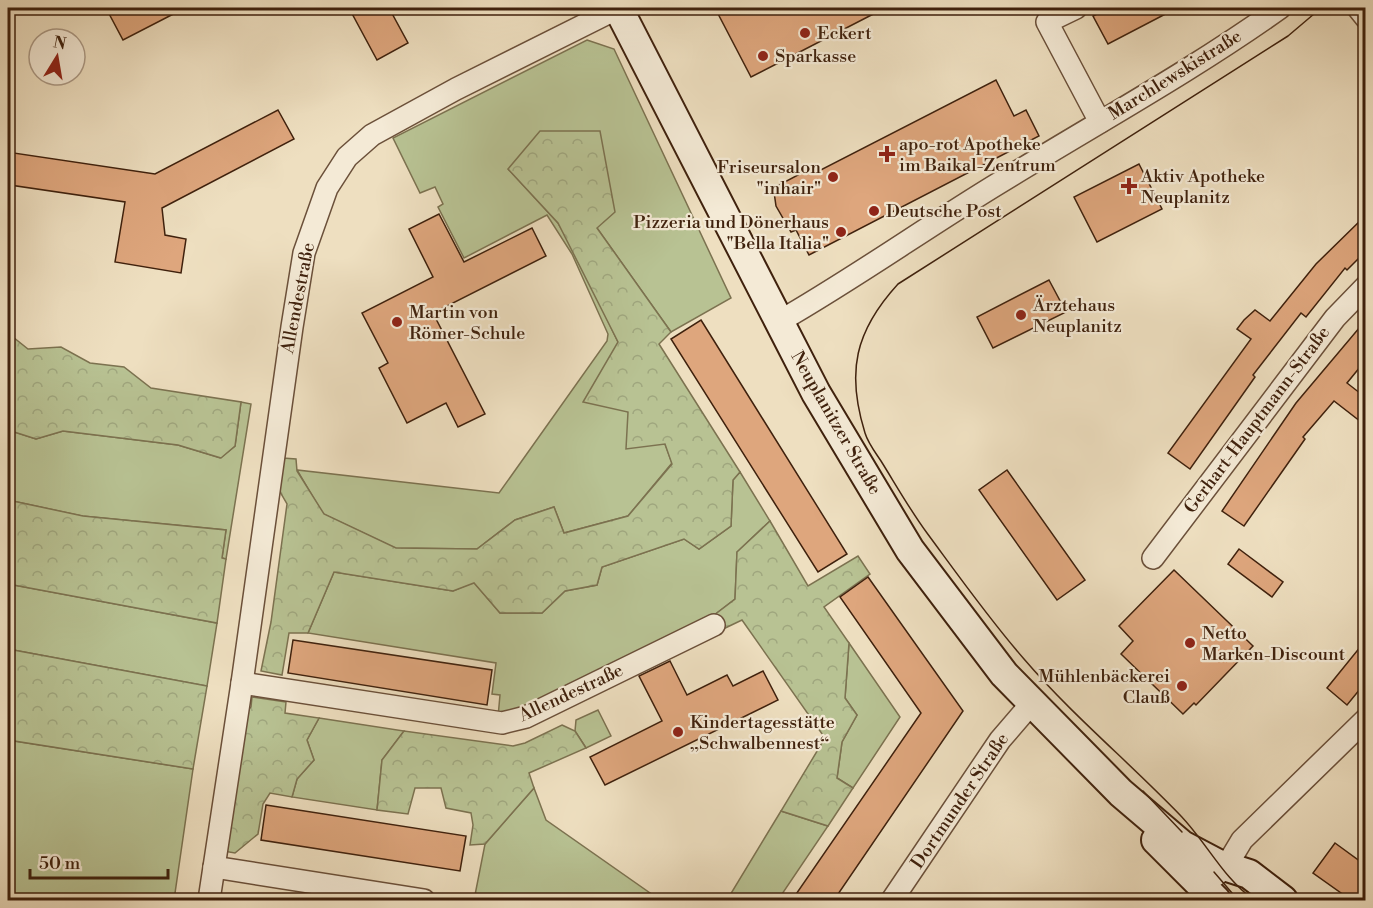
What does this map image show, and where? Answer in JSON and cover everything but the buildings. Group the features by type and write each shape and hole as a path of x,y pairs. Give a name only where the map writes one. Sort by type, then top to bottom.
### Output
{"street":[{"name":"Neuplanitzer Straße","path":"618,8 816,393 910,550 1004,674 1121,793 1182,845 1249,874 1283,900"},
{"name":"Allendestraße","path":"209,900 302,263 327,188 347,157 372,135 456,89 618,8"},
{"name":"Marchlewskistraße","path":"1076,8 1047,22 1100,122"},
{"name":"Marchlewskistraße","path":"780,321 832,292 949,214 1138,100 1280,8"},
{"path":"1358,8 1365,18"},
{"name":"Gerhart-Hauptmann-Straße","path":"1153,558 1335,318 1365,286"},
{"name":"Allendestraße","path":"242,683 501,723 526,717 714,625"},
{"name":"Dortmunder Straße","path":"892,900 1000,740 1031,704"},
{"path":"1208,894 1242,840 1365,719"},
{"name":"Neuplanitzer Straße","path":"1121,793 1145,829 1208,894"},
{"path":"214,867 424,900"}],"green space":[{"path":"587,40 614,49 731,298 671,332 597,228 508,169 558,223 575,252 618,342 628,412 665,444 672,463 628,516 564,533 554,507 515,520 477,549 395,548 323,514 297,470 499,493 607,341 608,334 572,254 547,215 464,258 438,207 443,204 435,187 420,193 393,138"},
{"path":"540,131 600,131 615,212 597,228 671,332 659,344 740,472 733,480 731,526 699,549 684,539 602,567 597,585 565,591 542,613 500,613 474,583 453,591 334,572 308,633 289,633 282,675 261,671 271,622 287,504 279,490 283,458 296,459 297,471 324,514 396,548 477,549 515,520 554,507 564,533 628,516 672,464 665,444 626,449 628,412 583,402 618,342 558,223 508,169"},
{"path":"8,333 28,349 61,347 90,363 124,367 151,388 241,402 235,446 221,458 178,445 63,431 36,439 8,430"},
{"path":"241,402 251,404 226,559 222,558 226,530 82,516 8,500 8,430 36,439 63,431 178,445 220,458 235,446"},
{"path":"740,472 770,521 737,552 735,599 709,619 521,712 498,717 500,695 492,694 496,663 308,633 334,572 453,591 474,582 500,613 542,613 565,591 597,585 602,567 684,539 699,549 731,526 733,480"},
{"path":"8,500 83,516 226,530 222,558 226,559 217,623 8,584"},
{"path":"770,521 808,586 858,556 870,574 824,607 849,643 845,698 857,715 842,742 837,778 853,788 828,826 781,811 825,738 742,620 721,630 709,619 735,599 737,552"},
{"path":"8,584 217,623 207,686 8,649"},
{"path":"849,643 900,717 853,788 837,778 842,742 857,715 845,698"},
{"path":"8,649 207,686 193,769 8,740"},
{"path":"252,697 286,702 285,713 319,718 307,740 314,760 297,779 292,797 270,793 263,804 258,834 235,853 223,851 243,715 251,707"},
{"path":"598,710 611,736 586,748 575,731 576,720"},
{"path":"319,718 404,731 382,760 377,810 292,797 297,779 314,760 307,740"},
{"path":"562,725 575,731 586,748 529,773 534,788 485,844 470,845 473,825 471,813 446,808 441,788 415,788 408,814 377,810 382,760 404,731 513,746 525,743"},
{"path":"8,740 193,769 174,900 8,900"},
{"path":"534,788 546,820 660,900 474,900 485,844"},
{"path":"781,811 828,826 778,900 727,900"}],"tram line":[{"path":"1254,900 1224,871 1180,815 1042,680 974,597 921,524 868,440 859,411 856,371 858,353 872,319 883,301 898,284 1288,36 1321,8"},
{"path":"1143,791 1182,832"},
{"path":"1214,872 1238,900"}],"place":[{"name":"Eckert","path":"805,33"},
{"name":"Sparkasse","path":"763,56"},
{"name":"apo-rot Apotheke im Baikal-Zentrum","path":"887,154"},
{"name":"Friseursalon \"inhair\"","path":"833,177"},
{"name":"Aktiv Apotheke Neuplanitz","path":"1129,186"},
{"name":"Deutsche Post","path":"874,211"},
{"name":"Pizzeria und Dönerhaus \"Bella Italia\"","path":"841,232"},
{"name":"Ärztehaus Neuplanitz","path":"1021,315"},
{"name":"Martin von Römer-Schule","path":"397,322"},
{"name":"Netto Marken-Discount","path":"1190,643"},
{"name":"Mühlenbäckerei Clauß","path":"1182,686"},
{"name":"Kindertagesstätte „Schwalbennest“","path":"678,732"}]}
